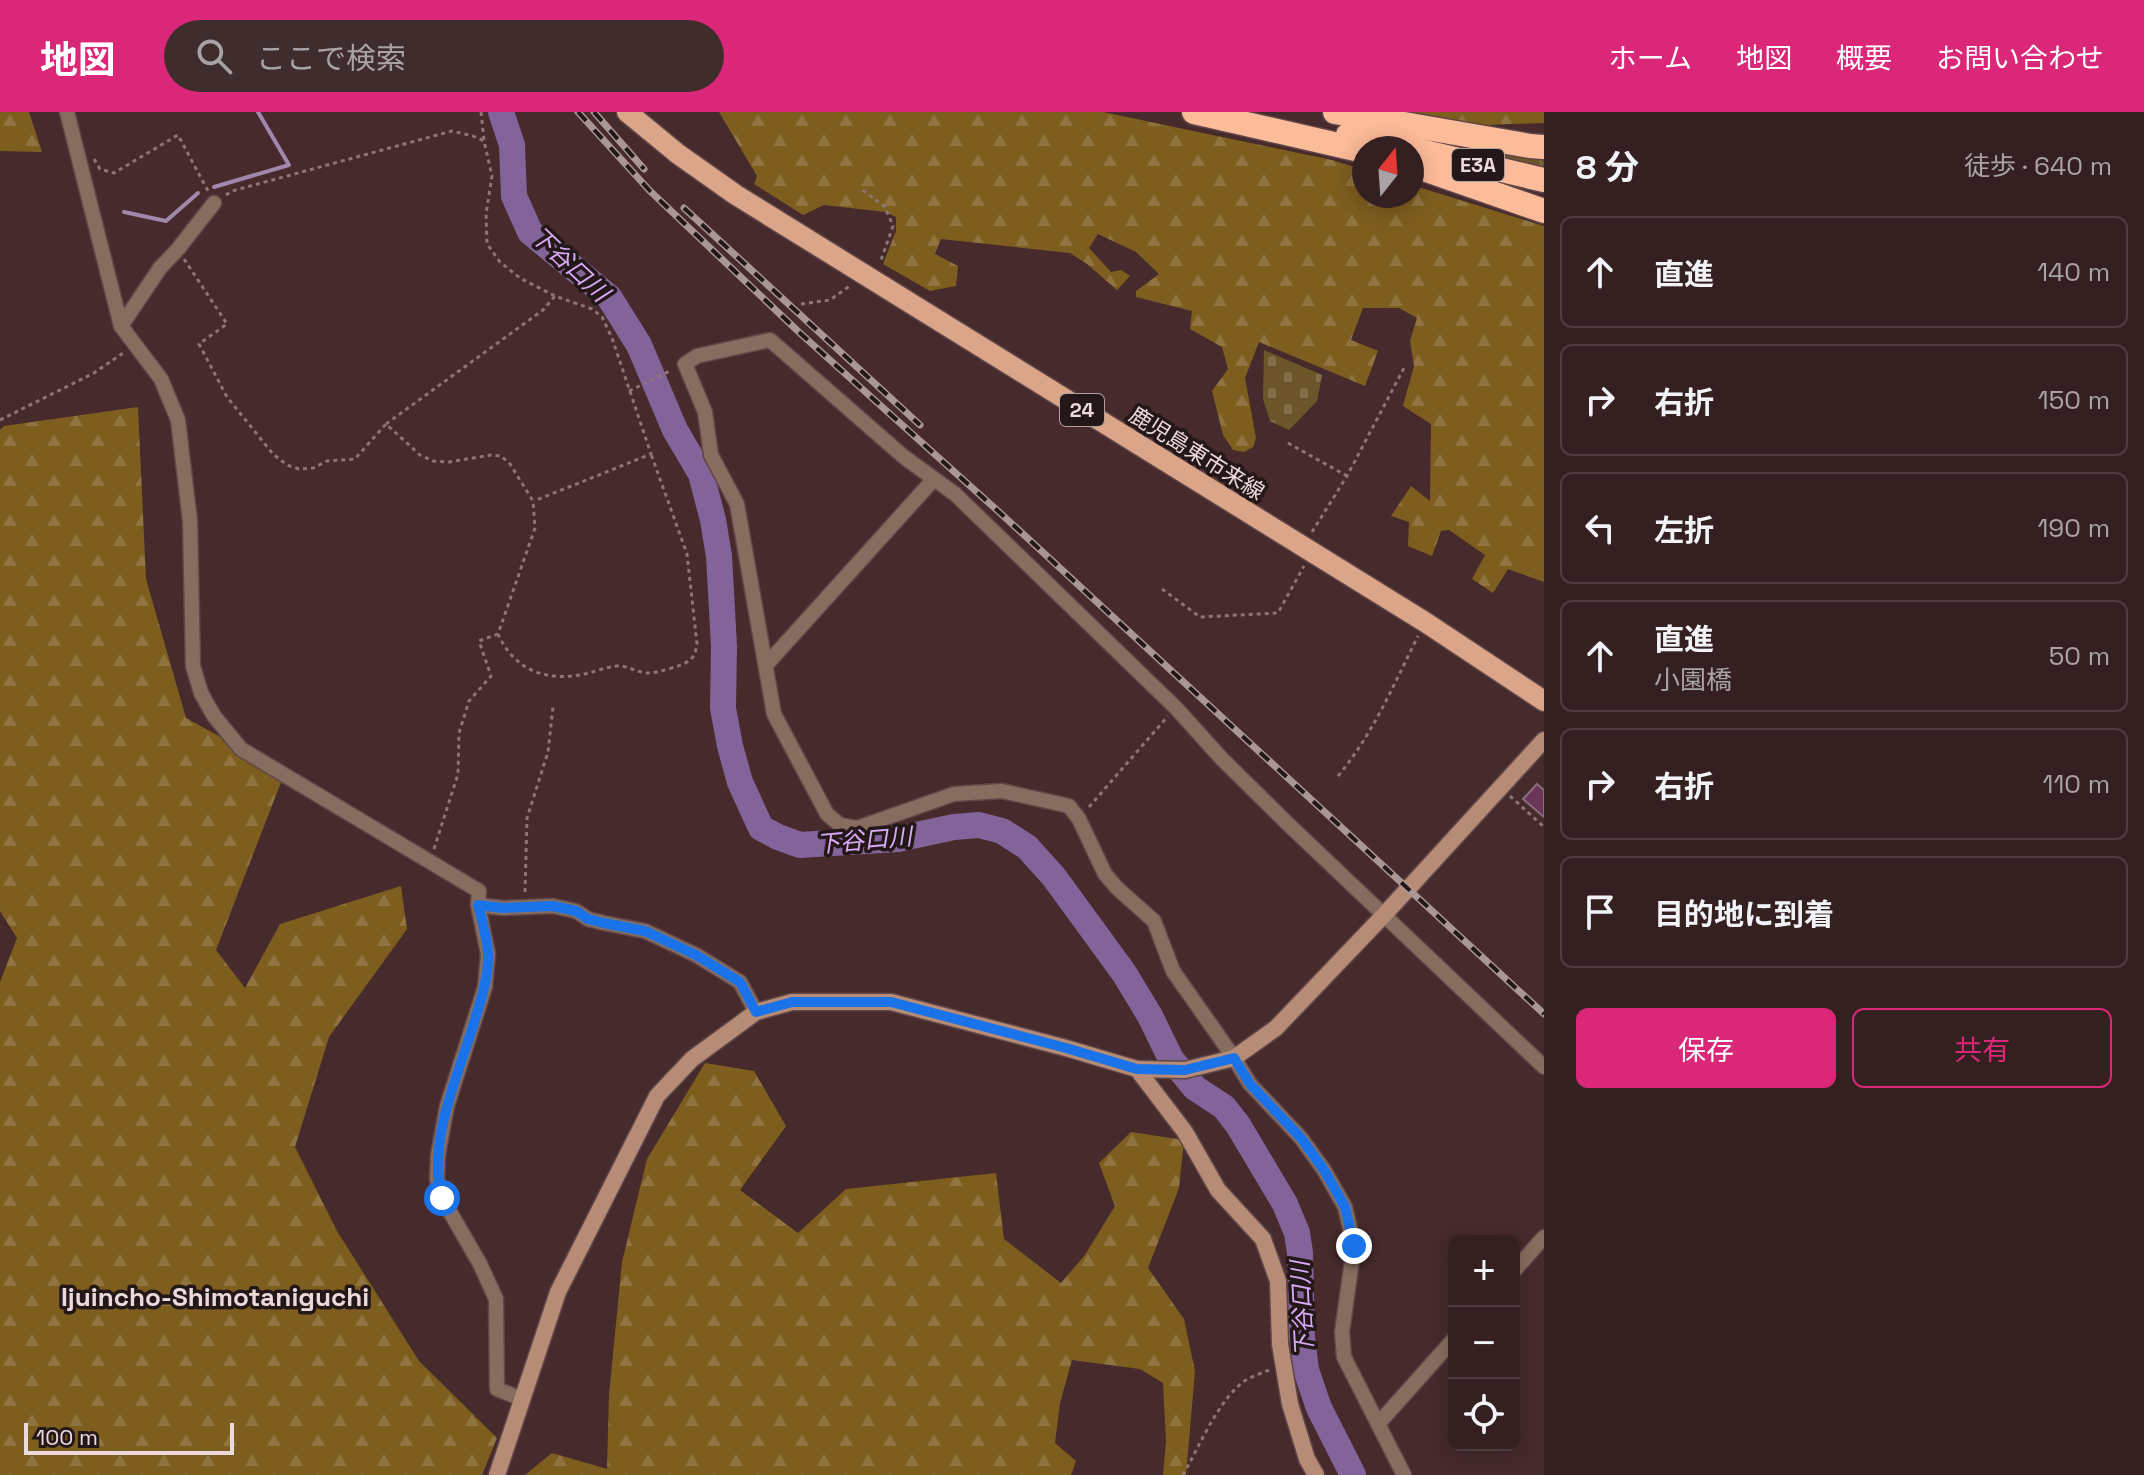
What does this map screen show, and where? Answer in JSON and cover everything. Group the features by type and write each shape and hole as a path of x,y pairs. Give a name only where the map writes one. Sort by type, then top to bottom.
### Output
{"highway":[{"path":"1194,112 1352,148"},
{"path":"1244,112 1352,136"},
{"path":"1335,112 1544,147"},
{"name":"E3A","path":"1424,152 1544,180"},
{"path":"1424,169 1544,211"}],"main road":[{"name":"鹿児島東市来線","path":"627,112 678,154 736,195 1425,622 1544,701"}],"street":[{"path":"67,112 121,326 161,379 178,420 190,521 193,666 201,693 214,716 241,749 479,891 478,905 488,954 485,987 447,1106 437,1179 442,1198 496,1299 497,1389 522,1399"},
{"path":"121,326 160,268 214,203"},
{"path":"1404,1475 1344,1357 1342,1332 1354,1246 1345,1207 1301,1138 1250,1084 1173,971 1154,921 1105,874 1079,819 1069,806 1002,791 954,794 857,828 840,825 827,814 774,714 737,504 711,455 705,412 685,364 697,356 770,340 904,457 955,494 1176,708 1233,770 1544,1067"},
{"path":"766,665 934,479"},
{"path":"497,1475 558,1292 657,1096 692,1059 756,1012 792,1002 891,1002 1137,1069 1185,1070 1234,1058 1276,1028 1544,740"},
{"path":"478,905 503,908 553,906 576,911 588,919 645,931 740,982 756,1012"},
{"path":"1137,1069 1185,1132 1218,1190 1263,1239 1278,1281 1280,1344 1290,1404 1307,1459 1316,1475"},
{"path":"1520,1264 1544,1237"},
{"path":"1378,1424 1448,1346"}],"path":[{"path":"386,424 420,455 433,461 501,456 510,464 533,501 535,528 498,634 514,659 527,669 569,677 619,666 647,673 689,661 695,654 697,644 687,554 602,317 592,309 555,296 520,278 500,262 487,244 486,214 492,176 481,112"},
{"path":"92,157 100,169 114,173 178,135 214,203 232,191 452,131 484,141"},
{"path":"801,304 830,300 877,270 893,226 885,207 863,190"},
{"path":"178,249 227,324 199,344 227,397 273,454 287,465 299,469 313,468 327,461 355,459 386,424 543,310 555,296"},
{"path":"0,420 94,373 136,343"},
{"path":"629,391 685,364"},
{"path":"1162,589 1200,617 1278,613 1307,549 1404,368"},
{"path":"1288,443 1347,476"},
{"path":"533,501 651,454"},
{"path":"1338,776 1356,754 1381,711 1425,622"},
{"path":"430,861 458,774 459,733 469,701 491,676 479,641 498,634"},
{"path":"524,906 527,818 548,752 553,707"},
{"path":"1079,819 1176,708"},
{"path":"1502,788 1544,827"},
{"path":"1183,1475 1230,1394 1247,1380 1284,1364"}],"green space":[{"path":"0,112 29,112 42,152 0,151"},
{"path":"719,112 1103,112 1352,166 1352,208 1424,208 1424,189 1544,226 1544,582 1508,569 1493,593 1472,579 1485,555 1449,530 1441,531 1432,556 1408,546 1409,522 1391,516 1411,486 1430,501 1431,424 1403,406 1414,366 1410,341 1417,318 1399,308 1363,308 1351,340 1378,351 1365,386 1259,342 1245,378 1256,438 1253,447 1244,452 1233,450 1223,435 1212,391 1228,369 1222,347 1190,329 1192,311 1136,297 1136,291 1159,274 1136,252 1098,234 1089,248 1111,272 1121,270 1130,276 1117,290 1070,253 941,239 935,254 958,266 956,286 930,291 883,264 896,231 896,217 885,212 824,205 803,215 754,184 757,176"},
{"path":"1411,112 1544,112 1544,123 1484,125"},
{"path":"1424,138 1544,153 1544,169 1424,142"},
{"path":"1264,350 1322,375 1317,401 1289,430 1270,421 1263,399"},
{"path":"138,407 146,579 186,718 285,772 216,950 245,988 280,924 401,886 407,929 329,1037 295,1147 337,1231 419,1361 497,1438 482,1475 0,1475 0,982 17,938 0,911 0,430 4,426"},
{"path":"705,1063 754,1071 786,1126 740,1190 798,1233 846,1189 996,1173 1004,1239 1061,1283 1085,1255 1115,1206 1099,1163 1131,1132 1184,1140 1179,1188 1148,1268 1184,1319 1195,1371 1186,1475 1163,1475 1166,1441 1163,1383 1140,1369 1072,1360 1060,1403 1055,1443 1076,1461 1071,1475 525,1475 552,1453 607,1469 609,1395 622,1262 647,1159"}],"building":[{"path":"1537,784 1544,790 1544,817 1523,799"}],"waterway":[{"path":"214,187 289,165 258,112"},
{"name":"下谷口川","path":"501,112 512,145 514,196 530,232 609,297 639,345 675,430 701,474 719,556 724,646 723,708 740,782 761,828 800,845 898,839 979,825 1002,831 1027,847 1054,877 1124,973 1171,1059 1195,1088 1224,1107 1238,1125 1285,1204 1297,1233 1300,1253 1306,1370 1319,1408 1353,1475"},
{"path":"124,212 166,221 198,193"}],"railway":[{"path":"578,112 650,191 801,334 998,511 1544,1014"},
{"path":"594,112 644,169"},
{"path":"684,208 920,425"}],"district":[{"name":"Ijuincho-Shimotaniguchi","path":"215,1297"}],"route":[{"path":"442,1198 437,1179 438,1155 447,1106 485,987 488,954 478,905 503,908 553,906 576,911 588,919 645,931 696,955 740,982 756,1012 792,1002 891,1002 1137,1069 1185,1070 1234,1058 1250,1084 1301,1138 1324,1170 1345,1207 1354,1246"}]}
